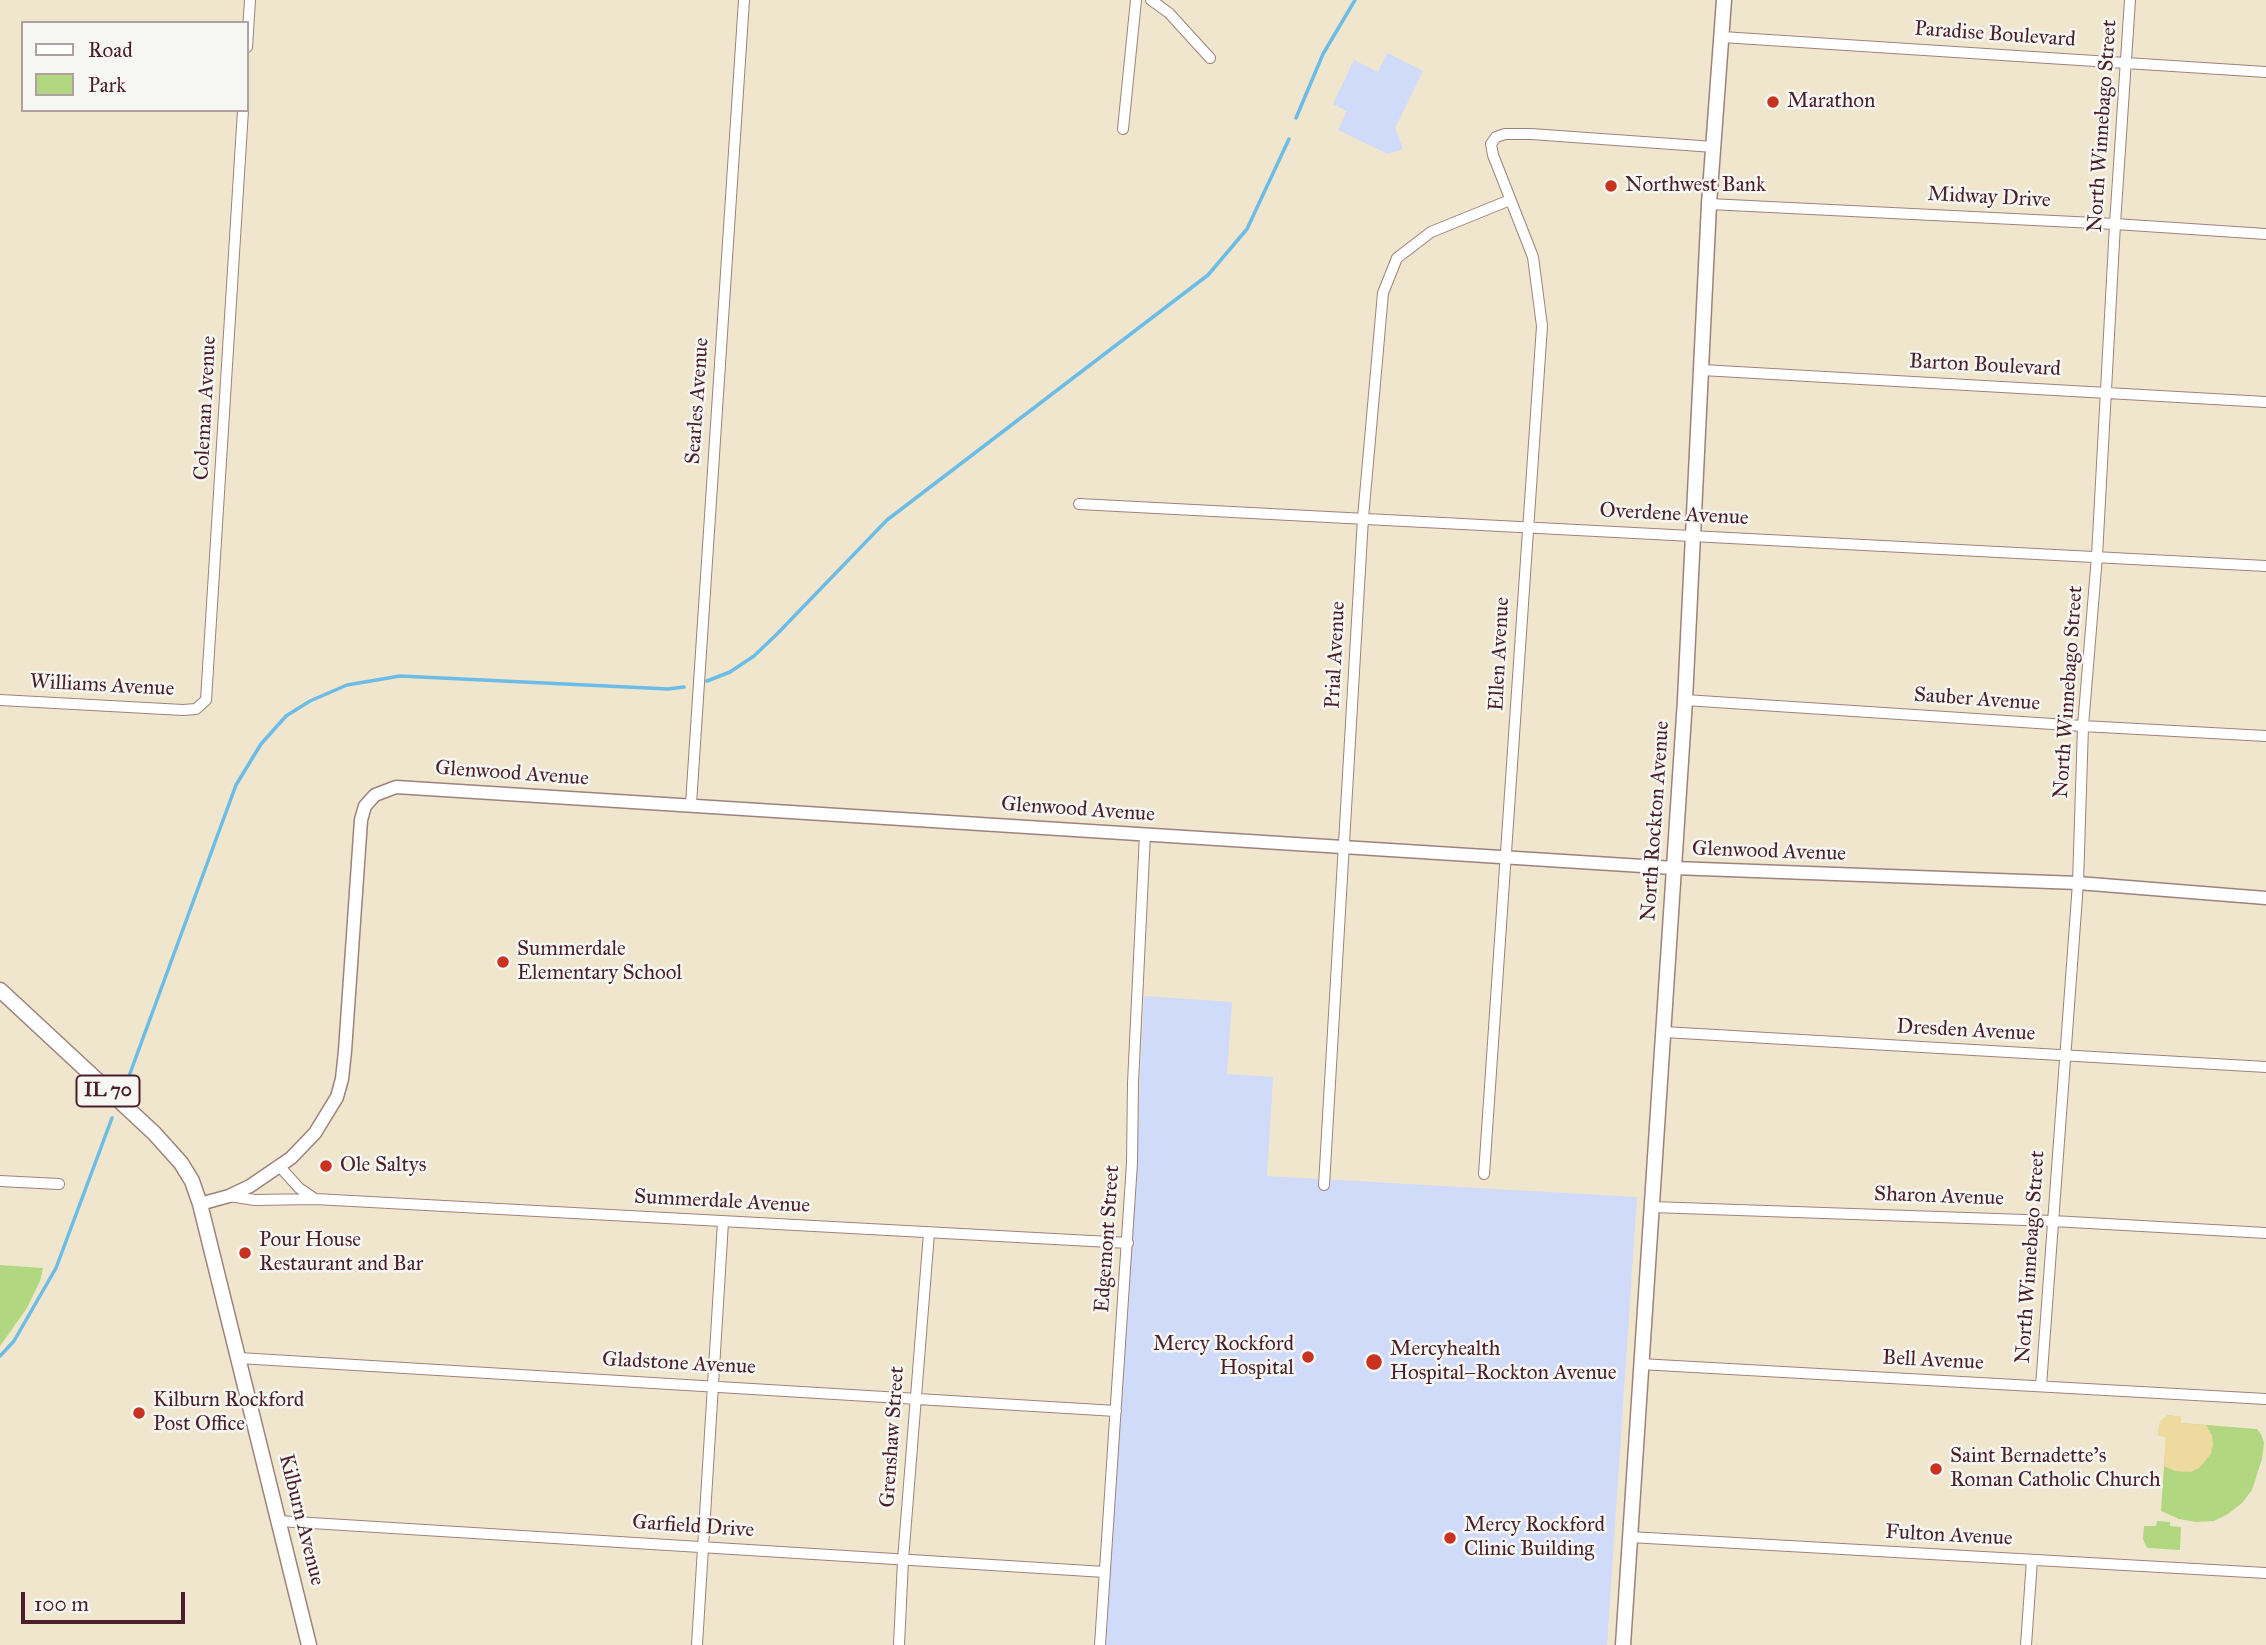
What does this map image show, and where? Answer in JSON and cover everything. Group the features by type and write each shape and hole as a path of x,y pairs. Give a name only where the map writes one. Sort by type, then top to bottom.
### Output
{"main road":[{"name":"North Rockton Avenue","path":"1623,1645 1685,700 1709,204 1724,0"},
{"name":"Kilburn Avenue","path":"0,990 169,1148 192,1181 239,1358 309,1645"}],"street":[{"path":"248,31 250,0"},
{"name":"Searles Avenue","path":"691,804 744,0"},
{"path":"1123,129 1136,0"},
{"path":"1151,0 1169,13 1210,58"},
{"name":"North Winnebago Street","path":"2041,1386 2078,883 2083,726 2097,556 2130,0"},
{"name":"Paradise Boulevard","path":"1722,37 2266,72"},
{"name":"Coleman Avenue","path":"202,706 208,689 243,112"},
{"name":"Ellen Avenue","path":"1485,1174 1542,326 1533,257 1491,144 1496,137 1505,134 1531,134 1714,147"},
{"name":"Prial Avenue","path":"1324,1185 1363,518 1383,293 1397,258 1431,232 1510,200"},
{"name":"Midway Drive","path":"1709,204 2266,234"},
{"name":"Barton Boulevard","path":"1702,370 2266,402"},
{"name":"Overdene Avenue","path":"1079,504 2266,566"},
{"name":"Williams Avenue","path":"0,700 183,710 202,706"},
{"name":"Sauber Avenue","path":"1685,700 2266,736"},
{"name":"Glenwood Avenue","path":"200,1204 229,1196 280,1167 315,1133 337,1097 342,1079 361,820 365,806 385,789 410,787 691,804 1674,868 2078,883 2266,898"},
{"name":"Edgemont Street","path":"1100,1645 1128,1243 1145,834"},
{"name":"Dresden Avenue","path":"1664,1032 2266,1067"},
{"path":"280,1167 299,1188 315,1199"},
{"path":"0,1181 59,1184"},
{"name":"Summerdale Avenue","path":"229,1196 255,1200 315,1199 1128,1243"},
{"name":"Sharon Avenue","path":"1652,1207 2053,1221 2266,1233"},
{"path":"698,1645 723,1222"},
{"name":"Grenshaw Street","path":"899,1645 903,1560 929,1233"},
{"name":"Gladstone Avenue","path":"239,1358 1116,1410"},
{"name":"Bell Avenue","path":"1640,1364 2266,1399"},
{"name":"Garfield Drive","path":"279,1521 1105,1572"},
{"name":"Fulton Avenue","path":"1630,1537 2266,1573"},
{"path":"2026,1645 2032,1560"}],"shaded area":[{"path":"1387,53 1423,71 1395,128 1403,149 1388,154 1338,130 1347,111 1333,104 1354,60 1378,72"},
{"name":"Mercyhealth Hospital–Rockton Avenue","path":"1144,996 1232,1002 1227,1074 1273,1077 1267,1176 1637,1197 1607,1645 1105,1645"}],"green space":[{"path":"0,1265 43,1268 27,1308 0,1346"},
{"path":"2168,1415 2181,1417 2181,1423 2257,1429 2261,1434 2264,1443 2262,1459 2252,1490 2242,1503 2228,1514 2214,1521 2196,1522 2179,1519 2161,1511 2166,1437 2158,1435 2160,1422"},
{"path":"2157,1521 2170,1522 2170,1526 2181,1527 2180,1550 2147,1548 2143,1539 2144,1526 2156,1526"}],"sand":[{"path":"2168,1415 2181,1417 2181,1423 2206,1425 2212,1435 2211,1454 2199,1468 2191,1472 2175,1471 2164,1466 2166,1437 2158,1435 2160,1422"}],"waterway":[{"path":"1296,118 1323,54 1355,0"},
{"path":"707,681 730,672 754,656 887,520 1208,275 1247,229 1289,139"},
{"path":"125,1087 236,785 261,744 286,716 310,701 347,685 400,676 668,689 684,687"},
{"path":"0,1356 14,1341 56,1268 112,1118"}],"place":[{"name":"Marathon","path":"1773,102"},
{"name":"Northwest Bank","path":"1611,186"},
{"name":"Summerdale Elementary School","path":"503,962"},
{"name":"Ole Saltys","path":"326,1166"},
{"name":"Pour House Restaurant and Bar","path":"245,1253"},
{"name":"Mercy Rockford Hospital","path":"1308,1357"},
{"name":"Mercyhealth Hospital–Rockton Avenue","path":"1374,1362"},
{"name":"Kilburn Rockford Post Office","path":"139,1413"},
{"name":"Saint Bernadette's Roman Catholic Church","path":"1936,1469"},
{"name":"Mercy Rockford Clinic Building","path":"1450,1538"}]}
